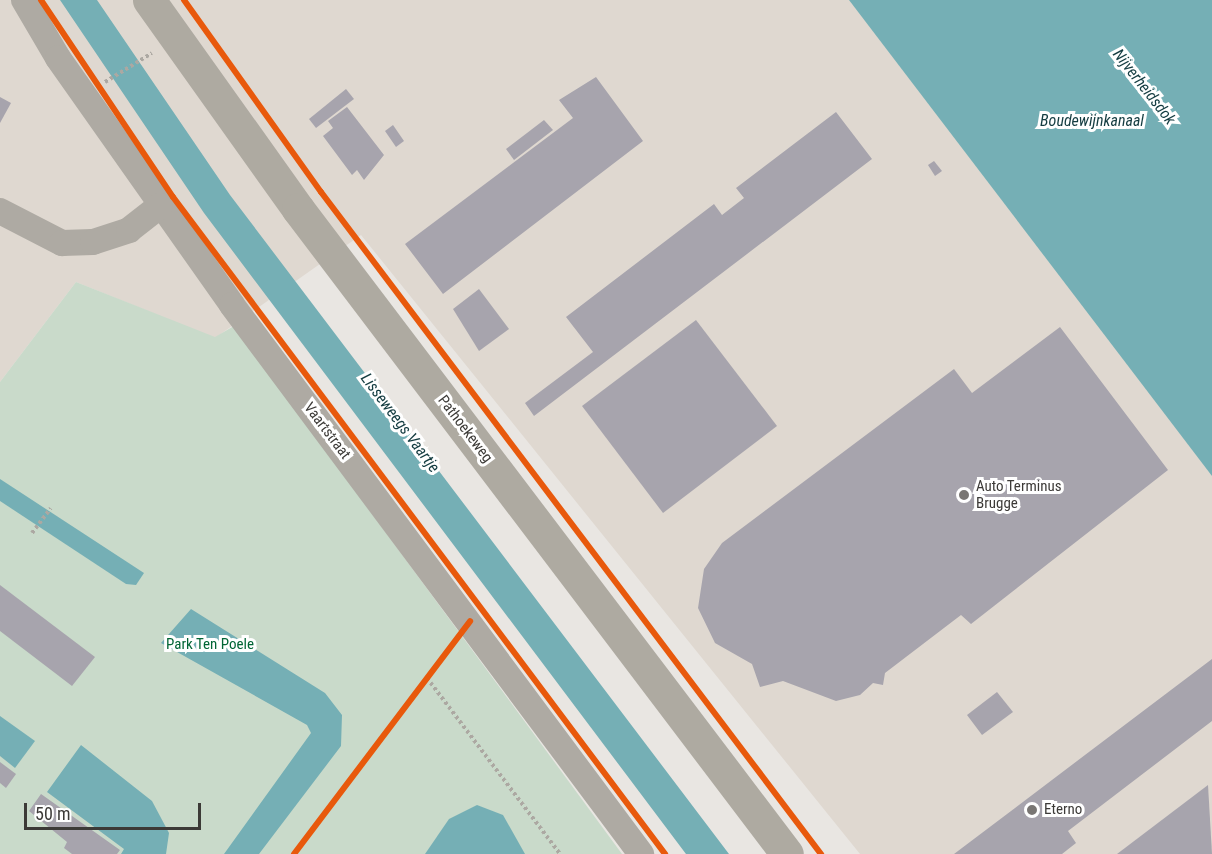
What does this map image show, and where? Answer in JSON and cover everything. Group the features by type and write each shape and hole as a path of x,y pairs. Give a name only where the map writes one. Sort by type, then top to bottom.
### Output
{"main road":[{"name":"Pathoekeweg","path":"149,0 175,39 787,854"}],"street":[{"name":"Vaartstraat","path":"24,0 84,95 160,206 641,854"},
{"path":"0,212 62,243 93,242 129,230 160,206"}],"path":[{"path":"84,95 175,39"},
{"path":"32,533 51,508"},
{"path":"420,687 434,668"},
{"path":"427,678 560,854"}],"shaded area":[{"path":"0,0 850,0 1212,474 1212,854 860,854 361,235 215,338 76,282 0,382"}],"green space":[{"name":"Park Ten Poele","path":"76,282 215,337 234,326 622,854 0,854 0,382"}],"water":[{"name":"Lisseweegs Vaartje","path":"60,0 97,0 230,195 729,854 686,854 204,213"},
{"name":"Boudewijnkanaal","path":"849,0 1212,0 1212,476"},
{"path":"0,479 144,573 136,585 126,584 0,501"},
{"path":"191,609 325,693 342,715 341,746 259,854 224,854 311,733 307,725 161,643"},
{"path":"0,716 35,741 15,768 0,756"},
{"path":"81,745 152,801 169,833 166,854 121,854 124,849 47,792"},
{"path":"477,805 503,815 525,854 425,854 449,819"}],"building":[{"path":"596,77 643,141 443,294 405,244 573,118 559,100"},
{"path":"346,89 354,99 316,128 309,119"},
{"path":"0,97 11,103 0,123"},
{"path":"347,107 384,155 364,180 357,170 352,175 323,136 333,128 328,121"},
{"path":"836,112 872,159 534,416 525,403 593,352 566,317 714,204 722,215 744,198 736,188"},
{"path":"544,120 553,130 514,160 506,149"},
{"path":"393,125 404,141 396,147 385,131"},
{"path":"934,161 942,171 935,176 928,165"},
{"path":"479,289 509,329 479,351 453,309"},
{"path":"696,320 777,426 663,513 582,406"},
{"name":"Auto Terminus Brugge","path":"1060,327 1168,470 971,624 961,615 885,673 883,685 873,683 860,695 836,701 783,681 760,687 752,664 715,643 698,608 704,569 722,543 954,369 972,393"},
{"path":"0,585 95,657 72,686 0,631"},
{"path":"1212,659 1212,721 1068,831 1076,843 1062,854 954,854"},
{"path":"997,692 1013,712 982,735 967,715"},
{"path":"0,762 16,774 6,788 0,783"},
{"path":"1208,785 1212,854 1117,854"},
{"path":"41,794 120,850 117,854 72,854 64,848 67,842 29,811"}],"cycle path":[{"path":"41,0 173,197 665,854"},
{"path":"184,0 321,192 821,854"},
{"path":"294,854 470,621"}],"place":[{"name":"Auto Terminus Brugge","path":"964,495"},
{"name":"Eterno","path":"1032,810"}],"water label":[{"name":"Nijverheidsdok","path":"1144,87"}]}
